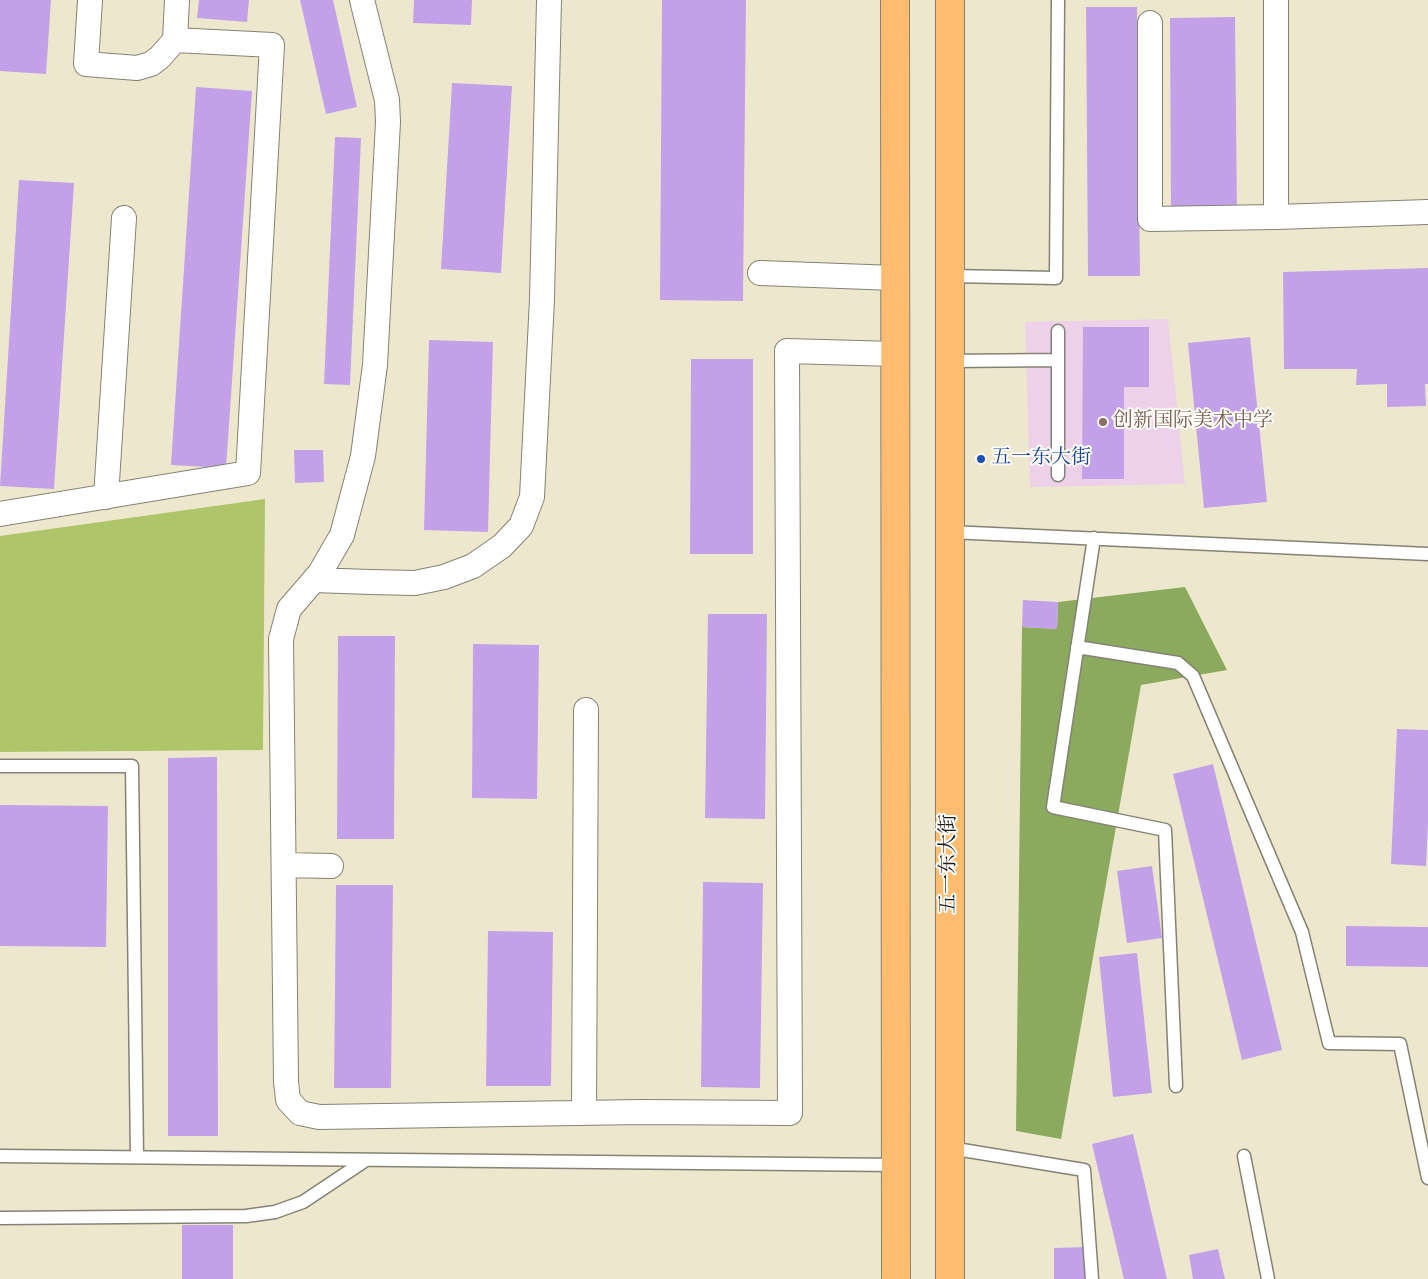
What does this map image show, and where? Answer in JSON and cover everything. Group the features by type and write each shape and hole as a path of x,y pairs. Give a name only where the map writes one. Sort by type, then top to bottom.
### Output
{"main road":[{"path":"896,0 896,1279"},
{"name":"五一东大街","path":"950,0 950,1279"}],"street":[{"path":"90,0 86,64 137,68 151,64 175,40 177,0"},
{"path":"362,0 387,100 388,122 374,365 364,456 342,535 320,573 290,610 281,640 286,1081 288,1100 300,1113 319,1117 641,1112 790,1113 787,351 895,354"},
{"path":"314,580 414,583 444,577 473,566 502,546 521,526 532,496 542,299 549,0"},
{"path":"1276,0 1276,217"},
{"path":"1150,23 1150,219 1428,212"},
{"path":"0,514 248,473 272,45 175,40"},
{"path":"106,497 124,218"},
{"path":"760,273 895,278"},
{"path":"584,1113 586,710"},
{"path":"284,865 331,866"}],"lane":[{"path":"950,276 1056,278 1058,0"},
{"path":"1058,331 1058,475"},
{"path":"950,361 1058,360"},
{"path":"950,532 1428,554"},
{"path":"1094,538 1053,807 1165,830 1176,1086"},
{"path":"1077,648 1178,663 1193,676 1302,932 1329,1043 1400,1044 1428,1178"},
{"path":"0,766 132,766 137,1157"},
{"path":"950,1148 1084,1170 1092,1279"},
{"path":"0,1156 896,1165"},
{"path":"1244,1156 1268,1279"},
{"path":"0,1218 246,1216 275,1212 303,1202 366,1160"}],"shaded area":[{"name":"创新国际美术中学","path":"1168,319 1185,484 1030,487 1025,322"}],"green space":[{"path":"265,499 263,750 0,752 0,536"},
{"path":"1185,587 1227,670 1141,685 1061,1139 1016,1131 1022,627 1057,629 1058,602"}],"building":[{"path":"0,0 51,0 46,74 0,71"},
{"path":"199,0 249,0 247,22 197,18"},
{"path":"300,0 333,0 357,107 326,114"},
{"path":"414,0 472,0 471,25 413,23"},
{"path":"662,0 746,0 743,301 660,300"},
{"path":"1086,7 1137,7 1140,276 1088,276"},
{"path":"1235,17 1237,212 1171,213 1170,18"},
{"path":"452,83 512,86 501,273 441,269"},
{"path":"196,87 252,91 226,468 171,465"},
{"path":"335,137 361,138 350,385 324,384"},
{"path":"19,180 74,183 54,489 0,486"},
{"path":"1428,268 1428,384 1425,384 1426,406 1387,407 1387,384 1356,385 1357,369 1284,369 1283,272"},
{"path":"1083,327 1149,327 1149,387 1124,387 1124,479 1082,479"},
{"path":"1250,337 1267,502 1204,508 1188,343"},
{"path":"429,340 493,342 488,532 424,530"},
{"path":"691,359 753,359 753,554 690,554"},
{"path":"294,450 323,450 324,482 295,483"},
{"path":"1023,600 1058,602 1057,629 1022,627"},
{"path":"708,614 767,614 765,819 705,818"},
{"path":"338,636 395,636 394,839 337,839"},
{"path":"473,644 539,645 537,799 472,798"},
{"path":"1397,729 1428,730 1426,866 1391,864"},
{"path":"217,757 218,1136 168,1136 168,758"},
{"path":"1213,764 1282,1050 1242,1060 1173,774"},
{"path":"0,805 108,806 106,947 0,946"},
{"path":"1152,866 1162,938 1127,943 1117,871"},
{"path":"703,882 763,883 760,1088 701,1087"},
{"path":"336,885 393,885 391,1088 334,1088"},
{"path":"1346,926 1428,927 1428,967 1346,966"},
{"path":"488,931 553,932 551,1086 486,1086"},
{"path":"1137,953 1152,1093 1113,1097 1099,957"},
{"path":"1133,1134 1167,1279 1124,1279 1092,1144"},
{"path":"182,1225 233,1225 233,1279 182,1279"},
{"path":"1086,1247 1087,1279 1054,1279 1054,1248"},
{"path":"1218,1249 1225,1279 1193,1279 1189,1255"}],"place":[{"name":"创新国际美术中学","path":"1103,422"},
{"name":"五一东大街","path":"981,459"}]}
